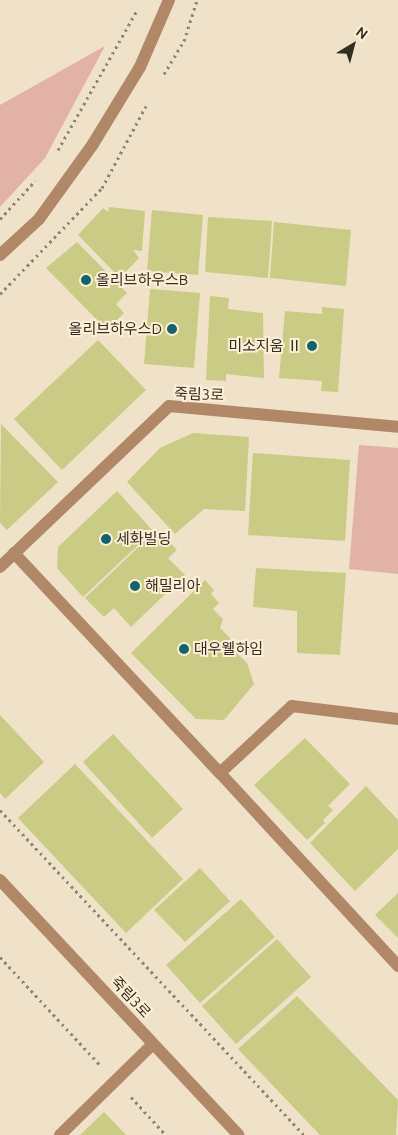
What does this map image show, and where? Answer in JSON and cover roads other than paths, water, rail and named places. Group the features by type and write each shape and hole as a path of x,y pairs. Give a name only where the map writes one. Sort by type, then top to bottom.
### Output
{"street":[{"path":"0,255 38,218 93,144 140,67 169,0"},
{"name":"죽림3로","path":"0,567 169,406 398,427"},
{"path":"14,553 398,966"},
{"path":"220,773 292,706 398,719"},
{"name":"죽림3로","path":"0,880 239,1135"},
{"path":"60,1135 153,1044"}],"place":[{"name":"올리브하우스B","path":"86,280"},
{"name":"올리브하우스D","path":"172,329"},
{"name":"미소지움 Ⅱ","path":"312,346"},
{"name":"세화빌딩","path":"106,539"},
{"name":"해밀리아","path":"135,586"},
{"name":"대우웰하임","path":"184,649"}]}
